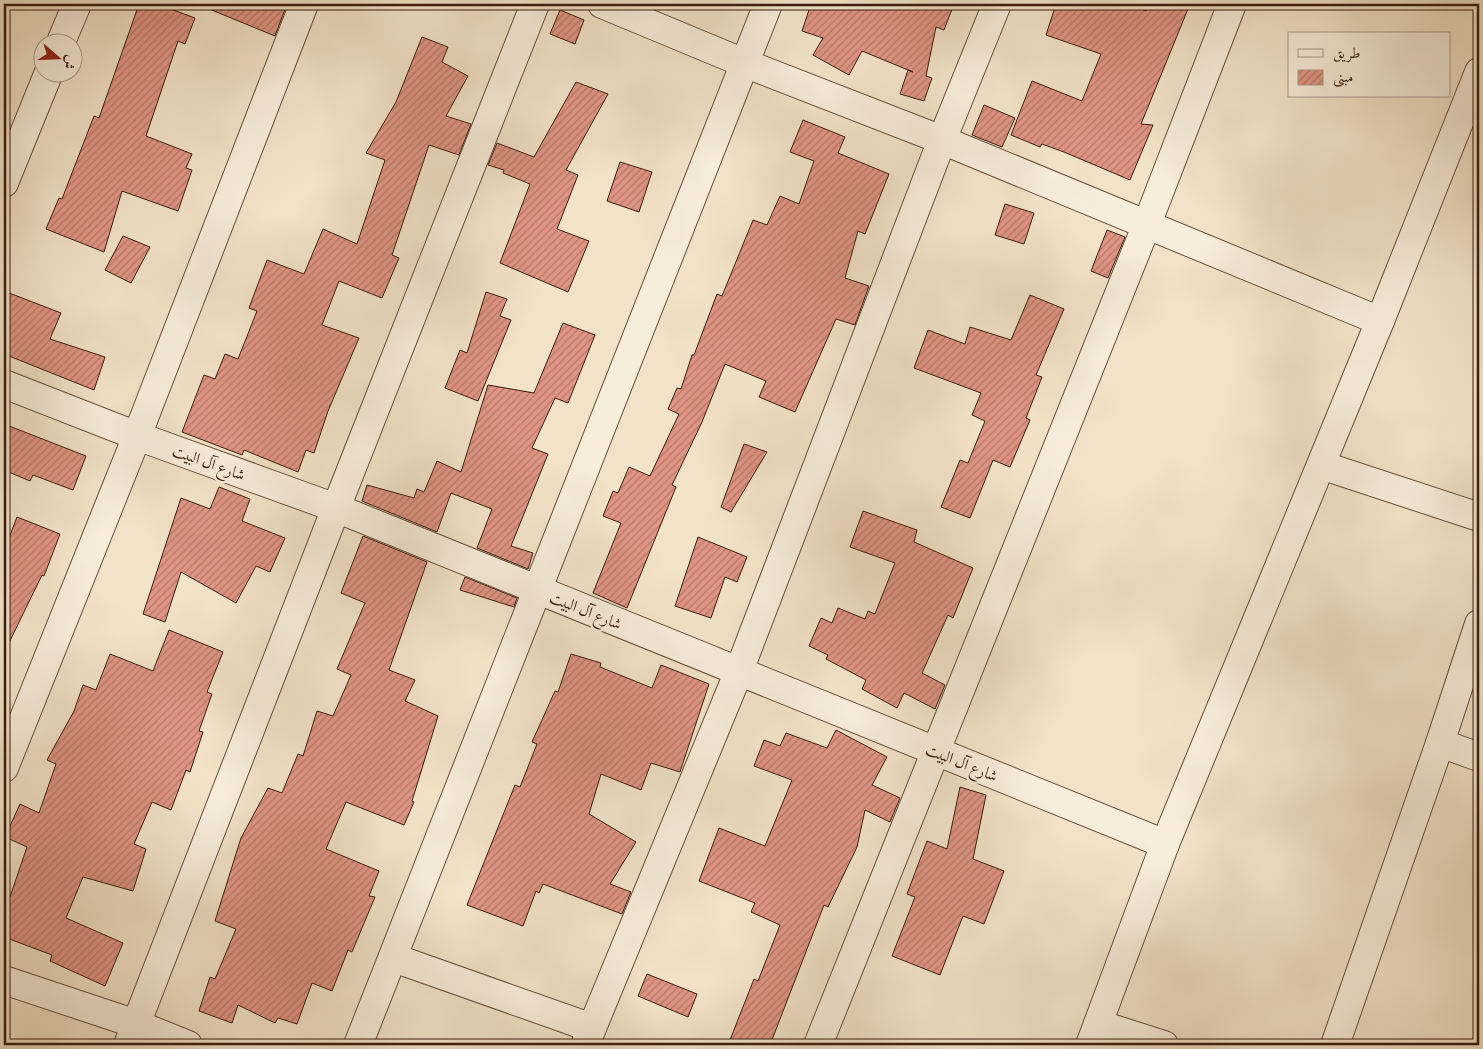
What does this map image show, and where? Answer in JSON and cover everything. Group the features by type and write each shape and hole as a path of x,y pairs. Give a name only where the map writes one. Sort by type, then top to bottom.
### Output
{"street":[{"path":"65,32 77,4"},
{"path":"4,768 136,436 304,4"},
{"path":"132,1035 336,508 535,4"},
{"path":"602,4 744,63 942,140 1380,321"},
{"path":"358,1045 394,958 768,4"},
{"path":"394,958 588,1037 739,671 942,140 997,4"},
{"path":"818,1045 1147,224 1232,4"},
{"path":"1164,1045 1094,1034 1166,844 1380,321 1479,72"},
{"path":"4,182 45,82"},
{"name":"شارع آل البيت","path":"4,384 136,436 336,508 537,591 1166,844"},
{"path":"1321,465 1479,517"},
{"path":"1335,1045 1440,744 1479,624"},
{"path":"1440,744 1479,757"},
{"path":"4,980 132,1035 188,1045"}],"building":[{"path":"139,4 157,4 195,18 185,44 178,41 146,136 192,154 186,168 192,170 178,211 122,191 104,252 46,229 59,198 62,199 94,116 99,118"},
{"path":"197,4 287,4 275,36"},
{"path":"811,4 954,4 944,30 936,27 926,76 932,78 924,101 900,94 908,70 913,72 862,51 849,75 813,55 823,38 802,31"},
{"path":"1056,4 1129,4 1146,11 1149,4 1190,4 1141,124 1153,125 1130,180 1064,152 1042,144 1040,147 1011,135 1032,81 1082,101 1101,54 1046,35"},
{"path":"560,10 584,20 575,44 550,34"},
{"path":"422,37 448,47 442,62 468,76 446,116 471,124 459,155 429,145 392,255 399,258 382,298 339,281 322,325 359,338 328,411 314,453 306,450 298,472 244,450 242,455 182,432 204,375 215,379 225,354 238,359 257,311 249,308 267,260 304,274 323,229 357,244 385,160 366,153 396,102"},
{"path":"576,82 608,94 566,170 578,175 557,229 589,241 568,292 500,263 530,184 503,173 504,170 488,165 497,143 534,157"},
{"path":"984,105 1015,118 1002,147 972,135"},
{"path":"803,120 845,137 838,153 889,174 865,234 858,231 845,278 869,286 855,325 836,319 795,412 759,397 766,381 725,364 702,422 672,485 676,487 627,608 593,593 621,523 603,516 613,491 618,493 629,467 650,476 679,414 668,409 677,388 681,389 692,355 694,355 717,294 722,296 753,220 767,225 780,196 799,204 814,161 790,152"},
{"path":"620,162 652,172 639,212 607,201"},
{"path":"1005,204 1034,213 1024,244 995,235"},
{"path":"1107,230 1125,237 1108,278 1091,271"},
{"path":"123,236 150,247 131,283 105,270"},
{"path":"4,291 61,313 50,339 105,357 94,390 4,354"},
{"path":"486,292 507,299 500,316 511,320 478,401 445,388 460,350 467,353"},
{"path":"1030,295 1064,309 1036,375 1042,377 1026,418 1030,420 1010,467 993,460 970,518 941,507 960,460 968,463 985,421 972,415 981,393 914,368 928,330 965,344 970,327 1011,340"},
{"path":"563,323 595,335 568,403 555,398 532,448 548,454 511,546 533,553 528,569 477,548 492,509 451,493 437,532 362,501 367,485 414,498 417,489 424,492 437,461 461,472 488,385 534,393"},
{"path":"4,424 86,456 73,490 33,475 30,481 4,470"},
{"path":"744,444 767,452 731,512 721,507"},
{"path":"219,487 250,499 242,521 285,538 270,572 256,566 236,603 181,572 165,622 143,614 181,498 210,509"},
{"path":"863,511 917,530 914,542 973,568 953,618 948,615 922,673 945,685 935,709 904,693 897,708 862,689 866,680 826,659 828,655 809,646 821,618 832,623 838,608 865,619 868,611 875,614 895,563 850,547"},
{"path":"17,517 60,534 44,576 42,575 4,653 4,551"},
{"path":"363,536 427,562 389,670 415,680 405,701 438,716 412,801 414,802 404,825 346,802 326,849 379,871 369,896 375,897 352,952 348,950 332,991 312,983 297,1024 278,1018 275,1023 238,1005 232,1023 199,1011 210,977 215,979 236,929 215,921 241,838 268,788 282,793 298,754 303,756 317,711 333,716 351,675 337,669 365,603 341,593"},
{"path":"698,537 747,557 737,582 725,577 711,618 675,606"},
{"path":"465,577 517,598 514,607 460,590"},
{"path":"169,630 223,652 207,692 212,694 199,731 203,732 190,772 186,770 171,810 152,802 134,844 146,849 133,891 83,877 66,918 123,943 105,986 50,961 52,955 4,937 4,894 10,897 27,847 5,837 20,804 39,813 56,764 47,760 74,711 83,685 96,690 110,654 153,671"},
{"path":"571,654 601,663 600,667 652,688 661,665 709,684 680,772 651,763 641,790 601,774 589,814 636,842 610,884 631,892 622,914 543,884 539,893 536,891 523,926 467,905 515,785 520,787 537,744 532,742 555,691 558,692"},
{"path":"836,730 887,757 872,785 900,798 890,822 865,810 857,847 828,907 824,905 770,1045 742,1045 730,1040 754,979 758,981 780,925 751,912 755,903 699,881 719,828 765,846 792,780 754,766 764,740 780,746 786,733 827,748"},
{"path":"960,787 986,795 973,859 1004,871 984,924 963,916 940,975 892,956 915,897 907,894 927,841 947,849"},
{"path":"647,974 697,994 688,1017 638,996"}]}
